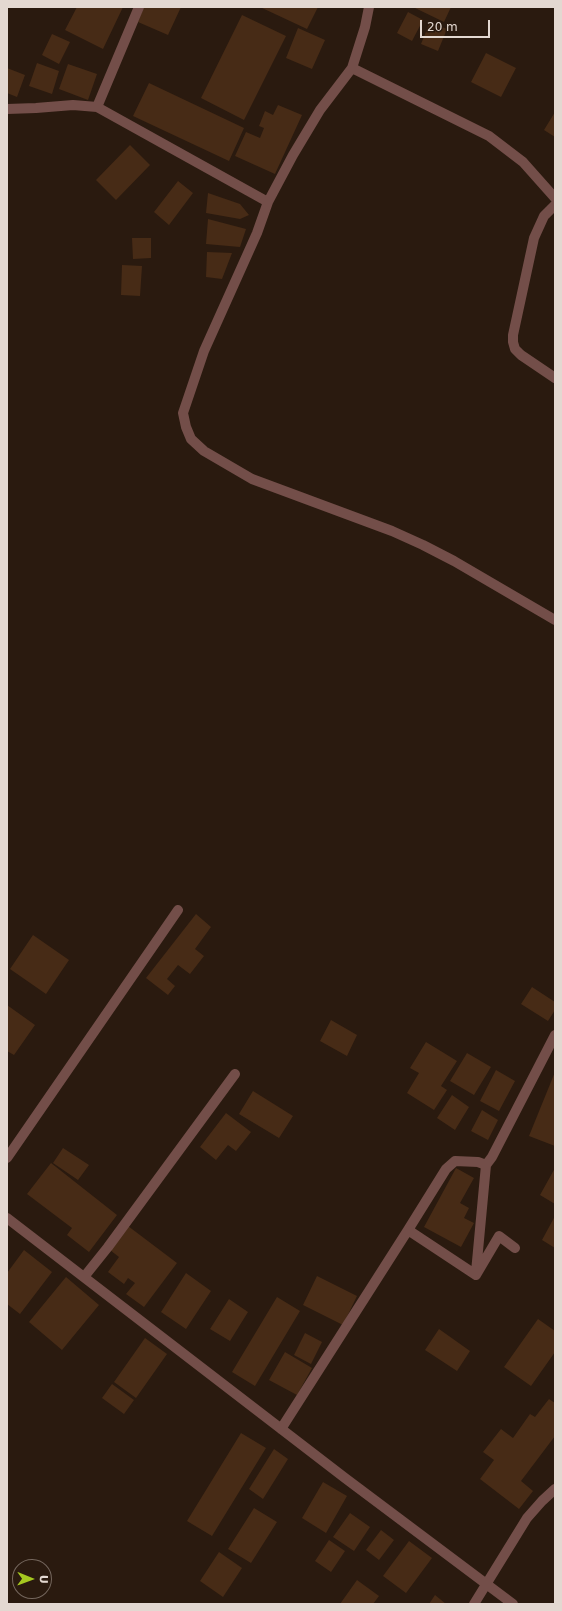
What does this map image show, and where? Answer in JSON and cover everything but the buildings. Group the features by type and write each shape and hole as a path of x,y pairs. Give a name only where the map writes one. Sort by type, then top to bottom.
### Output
{"street":[{"path":"97,107 139,7"},
{"path":"369,7 365,27 352,68 320,110 293,155 268,202 257,233 204,351 183,413 186,427 192,439 204,451 252,479 392,531 423,545 454,561 555,620"},
{"path":"352,68 489,136 522,162 555,198"},
{"path":"7,109 73,105 97,107 268,202"},
{"path":"555,205 544,216 534,238 513,335 513,342 515,349 521,355 555,378"},
{"path":"7,1158 178,910"},
{"path":"476,1275 486,1165 492,1157 555,1034"},
{"path":"84,1277 108,1248 235,1074"},
{"path":"281,1429 446,1169 452,1162 461,1160 486,1165"},
{"path":"7,1219 281,1429 513,1604"},
{"path":"408,1230 476,1275"},
{"path":"476,1275 499,1236 515,1248"},
{"path":"474,1604 527,1518 555,1489"}]}
